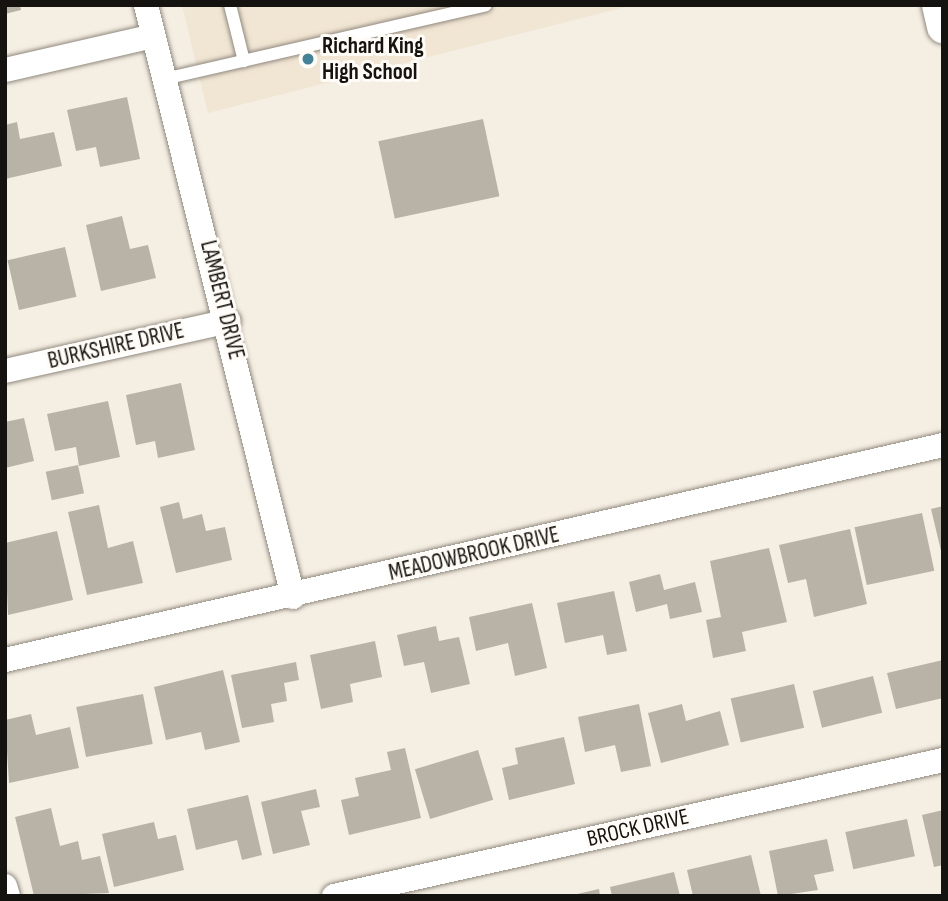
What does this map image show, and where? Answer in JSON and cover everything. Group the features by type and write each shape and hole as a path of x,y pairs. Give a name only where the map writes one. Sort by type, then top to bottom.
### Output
{"street":[{"name":"LAMBERT DRIVE","path":"146,5 228,321 293,597"},
{"path":"938,5 943,27"},
{"path":"5,70 153,36"},
{"name":"BURKSHIRE DRIVE","path":"5,371 228,321"},
{"name":"MEADOWBROOK DRIVE","path":"5,660 293,597 943,445"},
{"name":"BROCK DRIVE","path":"334,896 943,760"},
{"path":"5,886 8,896"}],"lane":[{"path":"230,5 244,61"},
{"path":"164,79 485,5"}],"shaded area":[{"name":"Richard King High School","path":"182,5 633,5 208,113"}],"building":[{"path":"5,5 20,5 21,10 5,14"},
{"path":"127,97 140,159 100,167 96,147 76,151 67,110"},
{"path":"483,119 499,196 395,219 378,141"},
{"path":"17,122 20,139 54,132 62,166 5,179 5,125"},
{"path":"122,216 130,249 148,245 156,278 101,291 86,225"},
{"path":"65,247 76,297 19,310 8,260"},
{"path":"181,383 195,450 158,458 155,441 136,445 126,395"},
{"path":"108,401 120,457 79,466 76,447 55,451 47,414"},
{"path":"24,418 34,461 5,468 5,422"},
{"path":"78,465 84,493 52,500 46,472"},
{"path":"179,502 183,519 202,514 206,531 225,527 232,560 176,573 160,507"},
{"path":"99,505 108,548 133,541 143,583 87,595 68,512"},
{"path":"943,506 943,555 942,555 931,509"},
{"path":"922,513 934,571 867,585 855,527"},
{"path":"850,529 867,604 814,617 806,579 788,583 779,545"},
{"path":"57,531 73,600 8,615 5,543"},
{"path":"769,548 787,622 742,632 746,651 713,658 706,620 721,617 710,561"},
{"path":"660,574 664,590 695,582 702,612 670,619 667,604 636,612 629,582"},
{"path":"614,591 627,651 607,655 603,635 565,643 557,603"},
{"path":"532,603 547,668 515,676 508,643 476,651 469,617"},
{"path":"436,626 439,641 459,637 470,684 431,693 424,662 404,666 397,635"},
{"path":"375,641 382,677 350,684 353,702 321,709 310,655"},
{"path":"943,660 943,698 896,709 887,673"},
{"path":"296,662 299,680 284,683 287,701 271,704 274,722 242,728 231,675"},
{"path":"223,670 240,742 205,750 201,732 166,740 154,687"},
{"path":"873,676 882,713 822,728 813,691"},
{"path":"794,684 804,728 741,742 731,699"},
{"path":"143,694 153,744 86,757 76,707"},
{"path":"639,704 651,766 621,772 615,745 585,752 578,717"},
{"path":"682,704 686,721 720,711 729,745 661,763 648,713"},
{"path":"31,714 36,735 70,727 79,768 9,783 5,720"},
{"path":"564,737 575,784 509,800 502,768 518,764 515,748"},
{"path":"405,748 421,818 349,835 341,800 359,796 355,778 391,770 387,752"},
{"path":"478,750 493,800 430,819 415,769"},
{"path":"316,789 320,807 301,811 310,845 273,854 261,802"},
{"path":"248,795 262,855 242,860 237,840 196,850 187,809"},
{"path":"51,808 60,846 78,841 82,860 100,856 109,893 34,896 15,817"},
{"path":"943,810 943,865 934,867 922,815"},
{"path":"907,819 915,856 853,869 845,832"},
{"path":"154,822 158,839 176,835 184,870 114,887 102,834"},
{"path":"827,839 834,871 814,875 818,890 778,896 769,851"},
{"path":"751,855 761,896 693,896 687,870"},
{"path":"674,872 680,896 612,896 610,887"},
{"path":"599,889 600,896 573,896 573,895"}],"place":[{"name":"Richard King High School","path":"308,59"}]}
